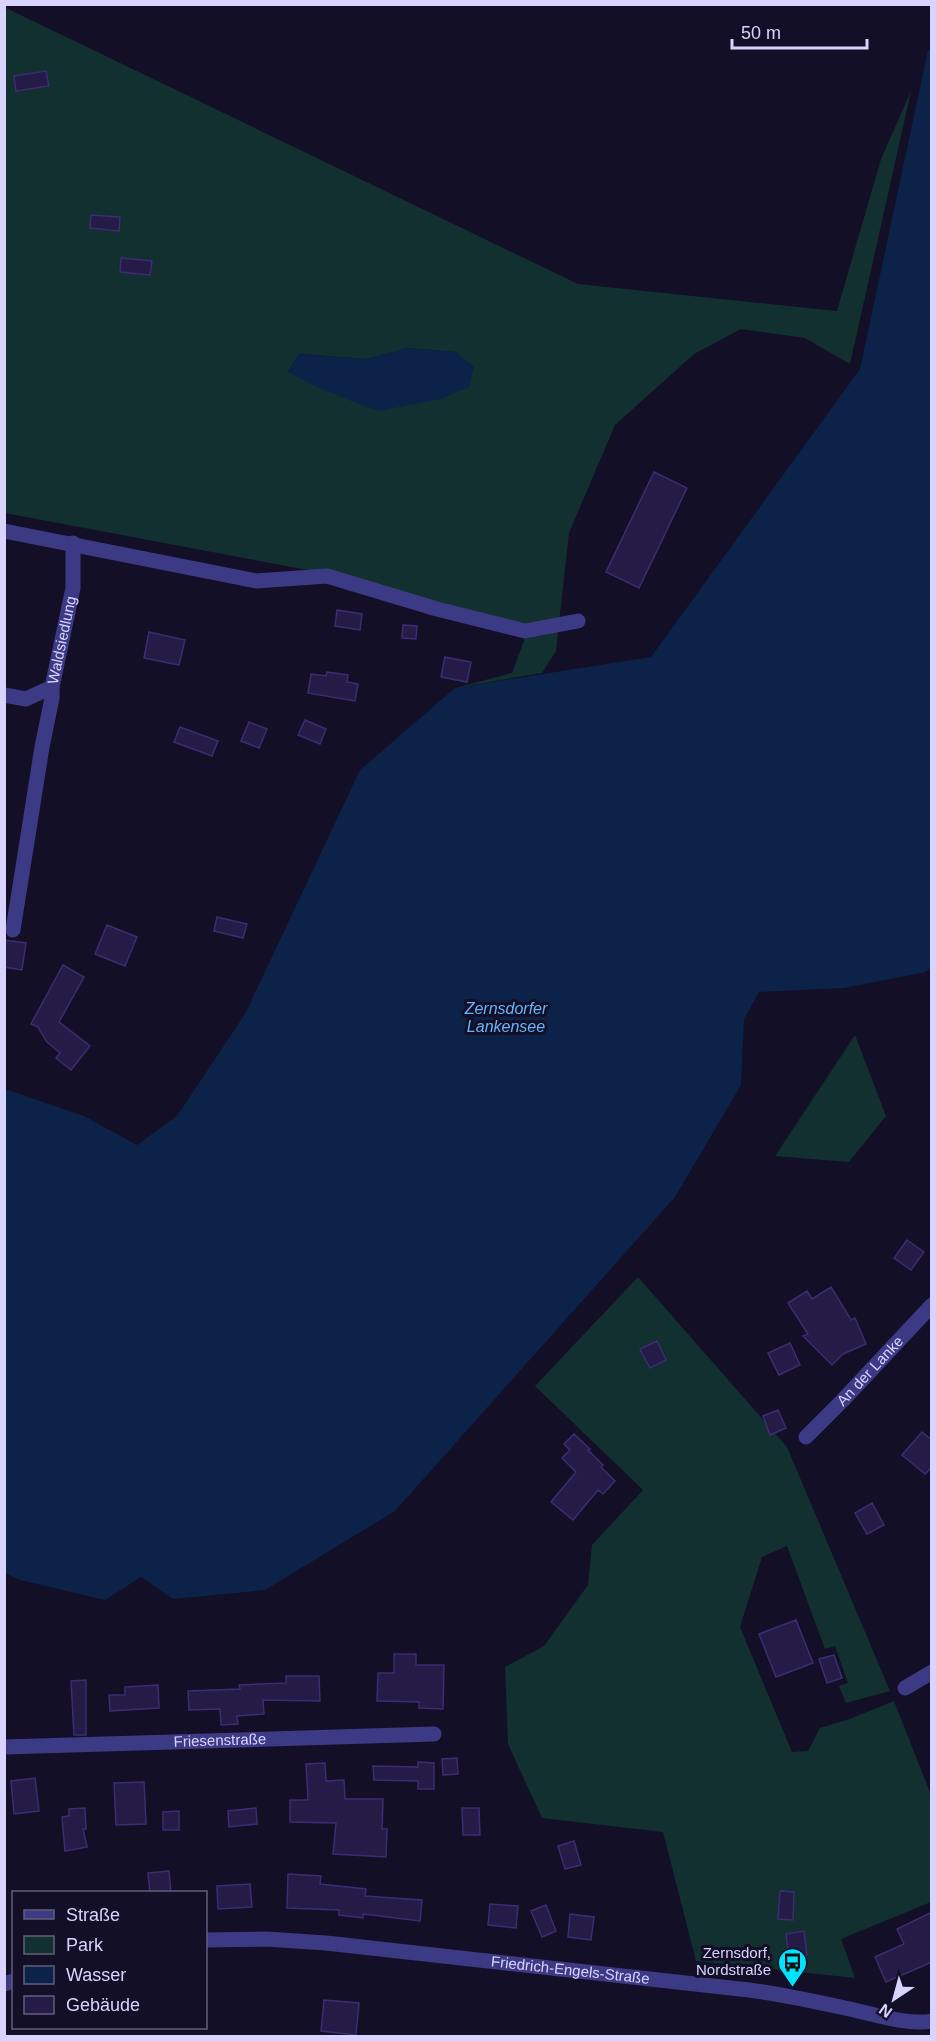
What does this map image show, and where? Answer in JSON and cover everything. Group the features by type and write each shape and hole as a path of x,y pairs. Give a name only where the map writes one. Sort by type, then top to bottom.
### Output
{"street":[{"path":"4,531 256,581 327,576 437,609 525,631 578,621"},
{"name":"Waldsiedlung","path":"4,695 26,699 52,687 73,588 73,543"},
{"path":"13,930 52,687"},
{"name":"An der Lanke","path":"806,1437 932,1305"},
{"path":"905,1688 932,1672"},
{"name":"Friesenstraße","path":"4,1747 434,1734"},
{"name":"Friedrich-Engels-Straße","path":"207,1940 266,1939 326,1943 739,1989 797,1997 927,2027"}],"green space":[{"path":"4,7 578,284 837,311 881,159 911,91 850,364 805,338 741,329 694,354 615,425 569,533 556,651 542,673 455,688 512,673 530,625 329,574 5,513","holes":["408,348 456,352 288,372 299,354 367,359"]},
{"path":"855,1035 886,1116 849,1162 775,1156"},
{"path":"638,1277 787,1447 890,1691 846,1703 839,1686 848,1683 835,1646 825,1649 787,1546 762,1557 740,1627 792,1752 808,1751 820,1728 894,1701 931,1795 931,1902 841,1939 855,1978 696,1961 663,1832 542,1818 508,1744 505,1667 544,1646 588,1585 592,1545 643,1490 535,1386"}],"water":[{"name":"Zernsdorfer Lankensee","path":"928,50 932,50 931,967 926,972 844,988 759,992 744,1019 741,1085 675,1197 395,1511 265,1590 173,1599 141,1577 105,1600 20,1580 5,1573 5,1089 84,1116 137,1145 177,1116 245,1014 360,770 455,688 651,657 860,369"},
{"path":"408,348 456,352 474,367 469,387 441,399 377,411 319,388 288,372 299,354 367,359"}],"building":[{"path":"46,71 49,86 16,91 14,76"},
{"path":"91,215 120,217 119,231 90,228"},
{"path":"121,258 152,261 150,275 120,272"},
{"path":"654,472 687,488 639,588 606,572"},
{"path":"337,610 362,614 360,630 335,626"},
{"path":"403,625 417,626 416,639 402,638"},
{"path":"149,632 185,640 179,665 144,658"},
{"path":"445,657 471,662 467,682 441,677"},
{"path":"327,672 348,675 347,682 358,684 355,701 308,693 311,674 326,676"},
{"path":"305,720 326,729 320,744 298,735"},
{"path":"249,722 267,729 259,748 241,741"},
{"path":"180,727 218,741 212,756 174,742"},
{"path":"217,917 247,924 243,938 214,931"},
{"path":"107,925 137,937 125,966 95,954"},
{"path":"4,940 26,943 22,970 4,967"},
{"path":"63,965 84,977 59,1022 90,1046 71,1070 56,1058 60,1053 47,1042 38,1027 31,1024"},
{"path":"907,1240 924,1252 911,1270 894,1258"},
{"path":"831,1287 851,1320 855,1318 866,1344 843,1354 832,1365 803,1336 808,1334 788,1303 807,1291 812,1299"},
{"path":"657,1341 666,1360 650,1368 640,1349"},
{"path":"790,1343 800,1365 779,1375 768,1353"},
{"path":"778,1410 786,1428 770,1435 763,1416"},
{"path":"922,1432 932,1440 932,1467 925,1474 902,1455"},
{"path":"574,1434 590,1449 588,1450 603,1465 601,1467 615,1481 603,1494 598,1490 573,1520 551,1502 576,1472 562,1458 570,1450 564,1444"},
{"path":"872,1503 884,1525 867,1534 855,1513"},
{"path":"796,1620 813,1663 776,1677 759,1634"},
{"path":"394,1654 416,1654 416,1665 444,1665 443,1709 419,1708 419,1702 377,1701 378,1673 394,1673"},
{"path":"834,1655 842,1678 827,1683 819,1659"},
{"path":"286,1676 319,1676 320,1701 263,1700 264,1714 237,1716 238,1724 221,1725 220,1709 189,1710 188,1691 240,1689 239,1685 286,1683"},
{"path":"86,1680 86,1735 74,1735 71,1681"},
{"path":"158,1685 159,1708 110,1711 109,1695 125,1695 125,1687"},
{"path":"457,1758 458,1774 443,1775 442,1759"},
{"path":"418,1762 434,1763 434,1789 418,1789 418,1781 374,1780 373,1766 418,1767"},
{"path":"325,1763 326,1781 344,1780 345,1799 383,1799 382,1829 387,1829 386,1857 333,1854 336,1823 290,1822 290,1800 308,1800 306,1764"},
{"path":"35,1778 39,1811 14,1814 11,1781"},
{"path":"144,1782 146,1824 116,1825 114,1783"},
{"path":"85,1808 86,1829 83,1829 87,1847 65,1851 62,1817 69,1816 69,1809"},
{"path":"256,1808 257,1824 229,1827 228,1811"},
{"path":"462,1808 479,1808 480,1835 463,1835"},
{"path":"179,1811 179,1830 163,1830 163,1812"},
{"path":"574,1841 581,1865 565,1869 558,1846"},
{"path":"169,1871 171,1891 150,1891 148,1873"},
{"path":"288,1874 321,1876 320,1884 366,1889 365,1896 422,1900 420,1921 363,1914 363,1918 339,1915 339,1910 287,1908"},
{"path":"250,1884 252,1907 218,1909 217,1886"},
{"path":"780,1891 794,1892 793,1920 778,1919"},
{"path":"490,1904 518,1906 516,1928 488,1925"},
{"path":"546,1905 556,1931 542,1937 531,1911"},
{"path":"932,1912 932,1962 886,1982 875,1957 904,1944 897,1929"},
{"path":"570,1914 594,1917 591,1940 568,1937"},
{"path":"804,1931 807,1955 789,1958 786,1934"},
{"path":"324,2000 359,2003 356,2035 321,2031"}],"place":[{"name":"Zernsdorf, Nordstraße","path":"792,1988"}]}
